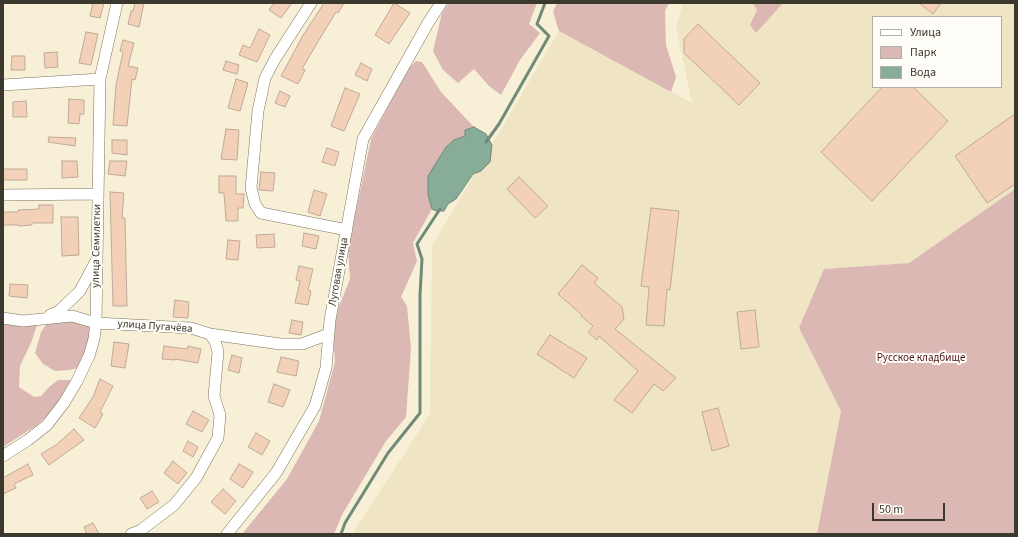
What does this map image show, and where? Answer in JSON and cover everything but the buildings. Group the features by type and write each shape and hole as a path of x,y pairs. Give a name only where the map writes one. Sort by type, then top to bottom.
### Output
{"street":[{"name":"улица Семилетки","path":"3,456 47,424 64,404 89,356 94,339 96,323 100,79 117,3"},
{"path":"311,3 275,59 265,78 258,111 251,188 255,204 261,213 347,230"},
{"name":"Луговая улица","path":"227,534 276,473 315,406 326,368 329,334 363,139 428,23 441,3"},
{"path":"3,85 100,79"},
{"path":"3,195 98,194"},
{"path":"43,318 59,312 80,291 97,259"},
{"name":"улица Пугачёва","path":"6,320 23,321 72,316 96,323 191,328 210,334 280,344 302,344 329,334"},
{"path":"132,534 141,530 174,505 196,478 218,438 220,415 214,396 218,352 215,341 210,334"}],"shaded area":[{"path":"683,3 919,3 933,13 941,3 1015,3 1015,189 909,263 824,269 799,328 841,411 817,534 354,534 354,531 430,414 432,246 559,31 692,103 676,27"}],"green space":[{"path":"449,3 537,3 529,24 540,33 520,60 501,95 489,86 474,69 458,83 443,70 433,51 442,13"},
{"path":"557,3 669,3 665,11 666,45 676,77 671,92 559,31 553,12"},
{"path":"753,3 783,3 756,33 750,25 757,10"},
{"path":"416,61 422,62 441,92 474,127 465,130 465,136 454,140 446,147 439,159 428,195 432,209 413,243 417,261 401,297 407,306 411,348 406,417 386,441 342,515 334,534 242,534 287,479 319,421 335,362 333,334 338,309 350,279 348,249 371,139 408,69"},
{"name":"Русское кладбище","path":"1015,189 1015,534 817,534 841,411 799,328 824,269 909,263"},
{"path":"63,319 91,324 90,333 84,357 78,368 55,371 43,364 35,353 41,332 48,322"},
{"path":"38,322 31,343 20,366 19,387 34,397 41,396 58,380 72,380 52,411 37,425 3,447 3,324 16,325"}],"water":[{"path":"474,127 486,134 492,145 490,162 481,171 473,174 456,199 448,204 444,211 436,211 432,209 428,195 428,176 446,147 454,140 465,136 465,130"}],"waterway":[{"path":"486,142 499,124 549,36 537,24 545,3"},
{"path":"341,534 345,523 388,453 420,413 420,295 422,259 417,244 440,209"}]}
